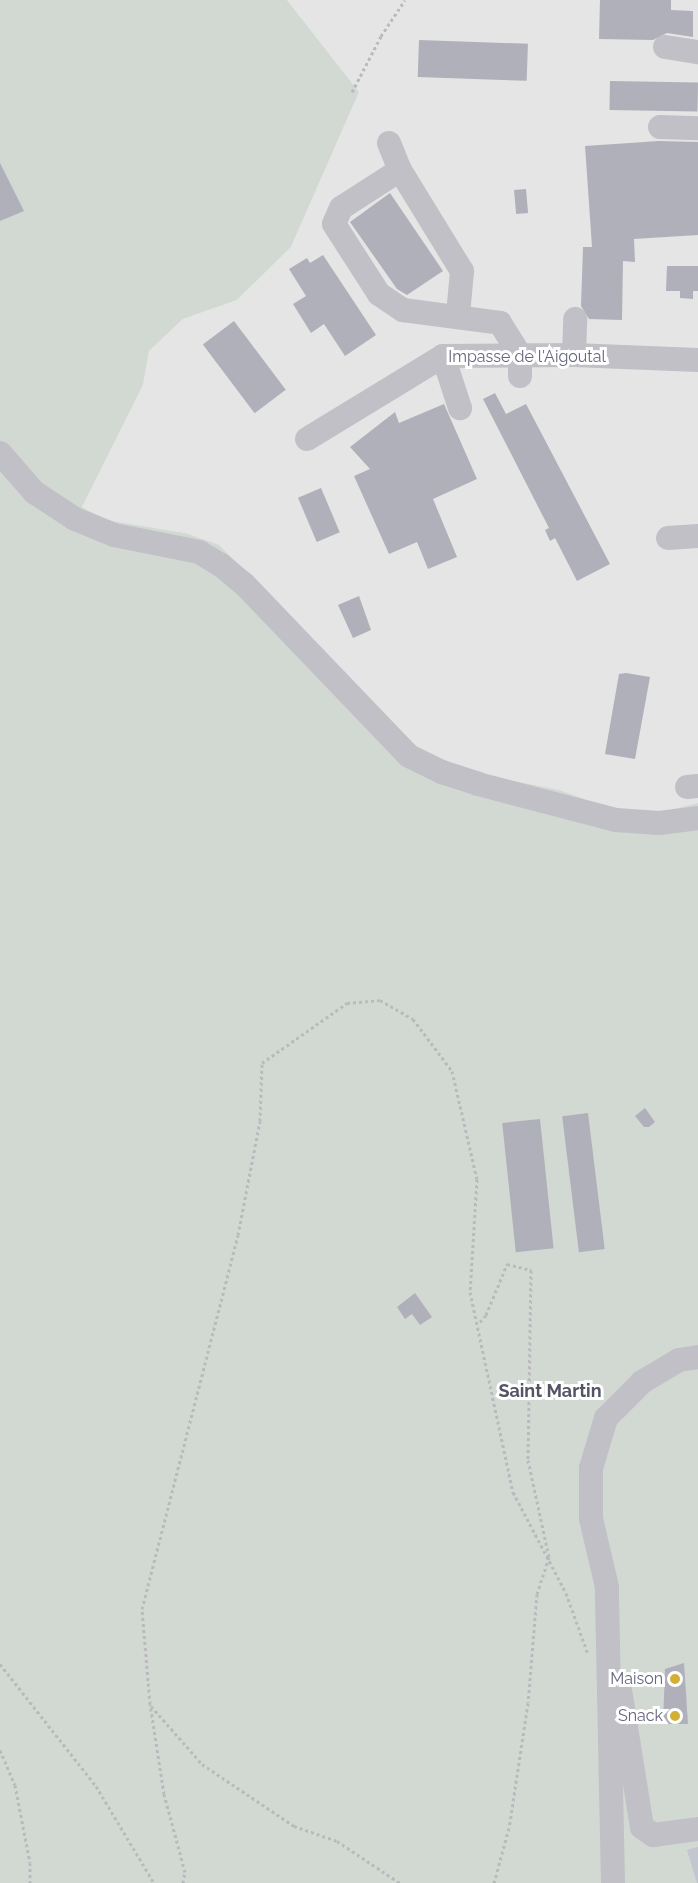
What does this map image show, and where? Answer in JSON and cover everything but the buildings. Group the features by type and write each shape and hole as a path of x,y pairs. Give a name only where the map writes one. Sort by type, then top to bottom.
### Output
{"street":[{"path":"665,47 698,52"},
{"path":"660,127 698,128"},
{"path":"388,143 400,170 462,271 458,315"},
{"path":"400,170 341,208 334,224 379,294 403,310 458,315 500,323 520,365"},
{"path":"574,355 575,319"},
{"name":"Impasse de l'Aigoutal","path":"307,440 443,356 520,365 574,355 698,360"},
{"path":"443,356 460,408"},
{"path":"0,453 34,492 75,519 114,535 199,552 221,565 244,584 409,756 478,784 616,820 659,823 698,818"},
{"path":"668,538 698,536"},
{"path":"613,1883 614,1831 607,1587 591,1519 594,1448 606,1418 642,1382 680,1359 698,1357"},
{"path":"608,1662 619,1683 642,1827 653,1835 698,1829"}],"path":[{"path":"352,92 381,36 405,0"},
{"path":"183,1883 185,1872 164,1794 150,1704 142,1609 238,1235 260,1120 262,1063 346,1003 381,1000 413,1019 452,1071 477,1179 470,1292 480,1322 513,1492 566,1593 586,1653 608,1662"},
{"path":"480,1322 486,1315 507,1264 531,1270 528,1460 549,1557 537,1594 528,1703 509,1828 494,1883"},
{"path":"0,1664 96,1786 154,1883"},
{"path":"150,1704 202,1764 294,1826 337,1841 400,1883"},
{"path":"0,1750 15,1785 30,1863 30,1883"}],"shaded area":[{"path":"0,0 287,0 359,92 291,247 237,300 183,319 149,351 143,385 82,507 106,520 185,533 219,545 419,749 450,768 559,790 615,810 661,812 698,803 698,1883 0,1883"},
{"path":"287,0 698,0 698,803 662,812 615,810 558,790 450,768 419,749 185,533 106,520 82,507 143,385 149,351 183,319 237,300 291,247 359,92"},
{"path":"698,1847 698,1883 697,1883 687,1850"}],"place":[{"name":"Maison","path":"675,1679"},
{"name":"Snack","path":"675,1716"}],"district":[{"name":"Saint Martin","path":"550,1391"}]}
